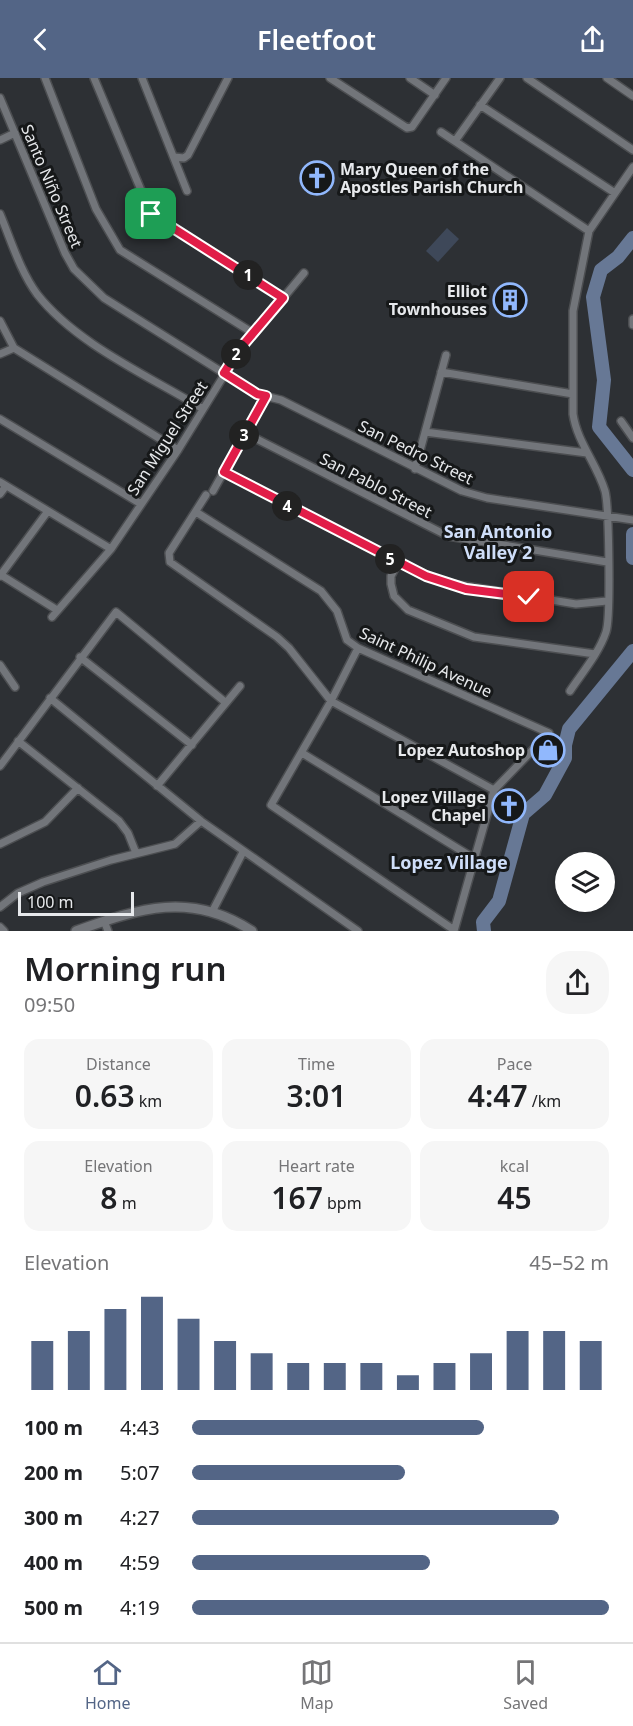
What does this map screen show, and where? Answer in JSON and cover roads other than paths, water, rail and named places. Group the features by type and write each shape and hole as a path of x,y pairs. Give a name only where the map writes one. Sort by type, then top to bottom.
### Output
{"street":[{"path":"45,78 96,209 120,250 253,333"},
{"path":"94,78 151,214 283,298"},
{"path":"142,78 187,191"},
{"path":"174,157 184,158 188,154 228,78"},
{"path":"330,78 410,128 446,78"},
{"path":"410,78 435,95"},
{"path":"455,141 500,78"},
{"path":"527,78 633,150"},
{"path":"607,78 633,96"},
{"name":"Santo Niño Street","path":"0,98 65,253 74,269 104,298 257,394 266,396"},
{"path":"480,105 615,193"},
{"path":"441,132 589,231"},
{"path":"0,140 15,133"},
{"path":"570,691 595,654 608,625 608,515 605,492 576,428 573,394 574,301 589,231 633,167"},
{"path":"0,214 26,276 54,314 84,338 204,409"},
{"name":"San Miguel Street","path":"0,575 55,614 111,549 178,450 224,373 253,333 304,273"},
{"path":"633,319 633,325"},
{"path":"0,321 14,348 178,450"},
{"path":"0,354 14,348"},
{"path":"415,469 446,355"},
{"path":"441,372 573,394"},
{"path":"266,396 224,472 169,553 170,562 277,637 289,648 331,701 494,790 454,931 271,805 331,701 358,648"},
{"name":"San Pedro Street","path":"266,396 281,400 471,495 632,520"},
{"path":"0,419 141,504"},
{"path":"621,421 633,438"},
{"path":"425,432 587,453"},
{"name":"San Pablo Street","path":"245,433 448,536 607,562"},
{"path":"224,472 426,576 466,589 576,604 607,601"},
{"path":"0,494 3,484 111,549"},
{"path":"0,575 48,511"},
{"name":"Saint Philip Avenue","path":"196,512 321,591 337,611 347,640 358,648 549,733 494,790"},
{"path":"398,563 391,576 391,584 394,596 408,610 474,637 595,654"},
{"path":"0,766 116,612 225,702"},
{"path":"80,657 192,745"},
{"path":"0,664 15,687"},
{"path":"157,786 240,686"},
{"path":"50,698 201,821 357,931"},
{"path":"18,741 124,826 136,853"},
{"path":"302,753 475,859"},
{"path":"0,844 45,822 78,788"},
{"path":"0,907 29,888 136,853 175,844 201,821"},
{"path":"212,912 243,852"},
{"path":"76,931 156,906 212,912 252,931"},
{"path":"104,921 108,931"},
{"path":"0,927 4,931"}],"waterway":[{"path":"633,238 618,257 601,270 593,297 604,380 599,427 633,470"},
{"path":"633,534 633,558"},
{"path":"484,931 483,922 499,901 523,814 545,795 565,758 569,729 633,651"}],"place":[{"name":"Mary Queen of the Apostles Parish Church","path":"317,178"},
{"name":"Elliot Townhouses","path":"510,300"},
{"name":"Lopez Autoshop","path":"548,750"},
{"name":"Lopez Village Chapel","path":"509,806"}],"district":[{"name":"San Antonio Valley 2","path":"498,542"},
{"name":"Lopez Village","path":"449,863"}]}
